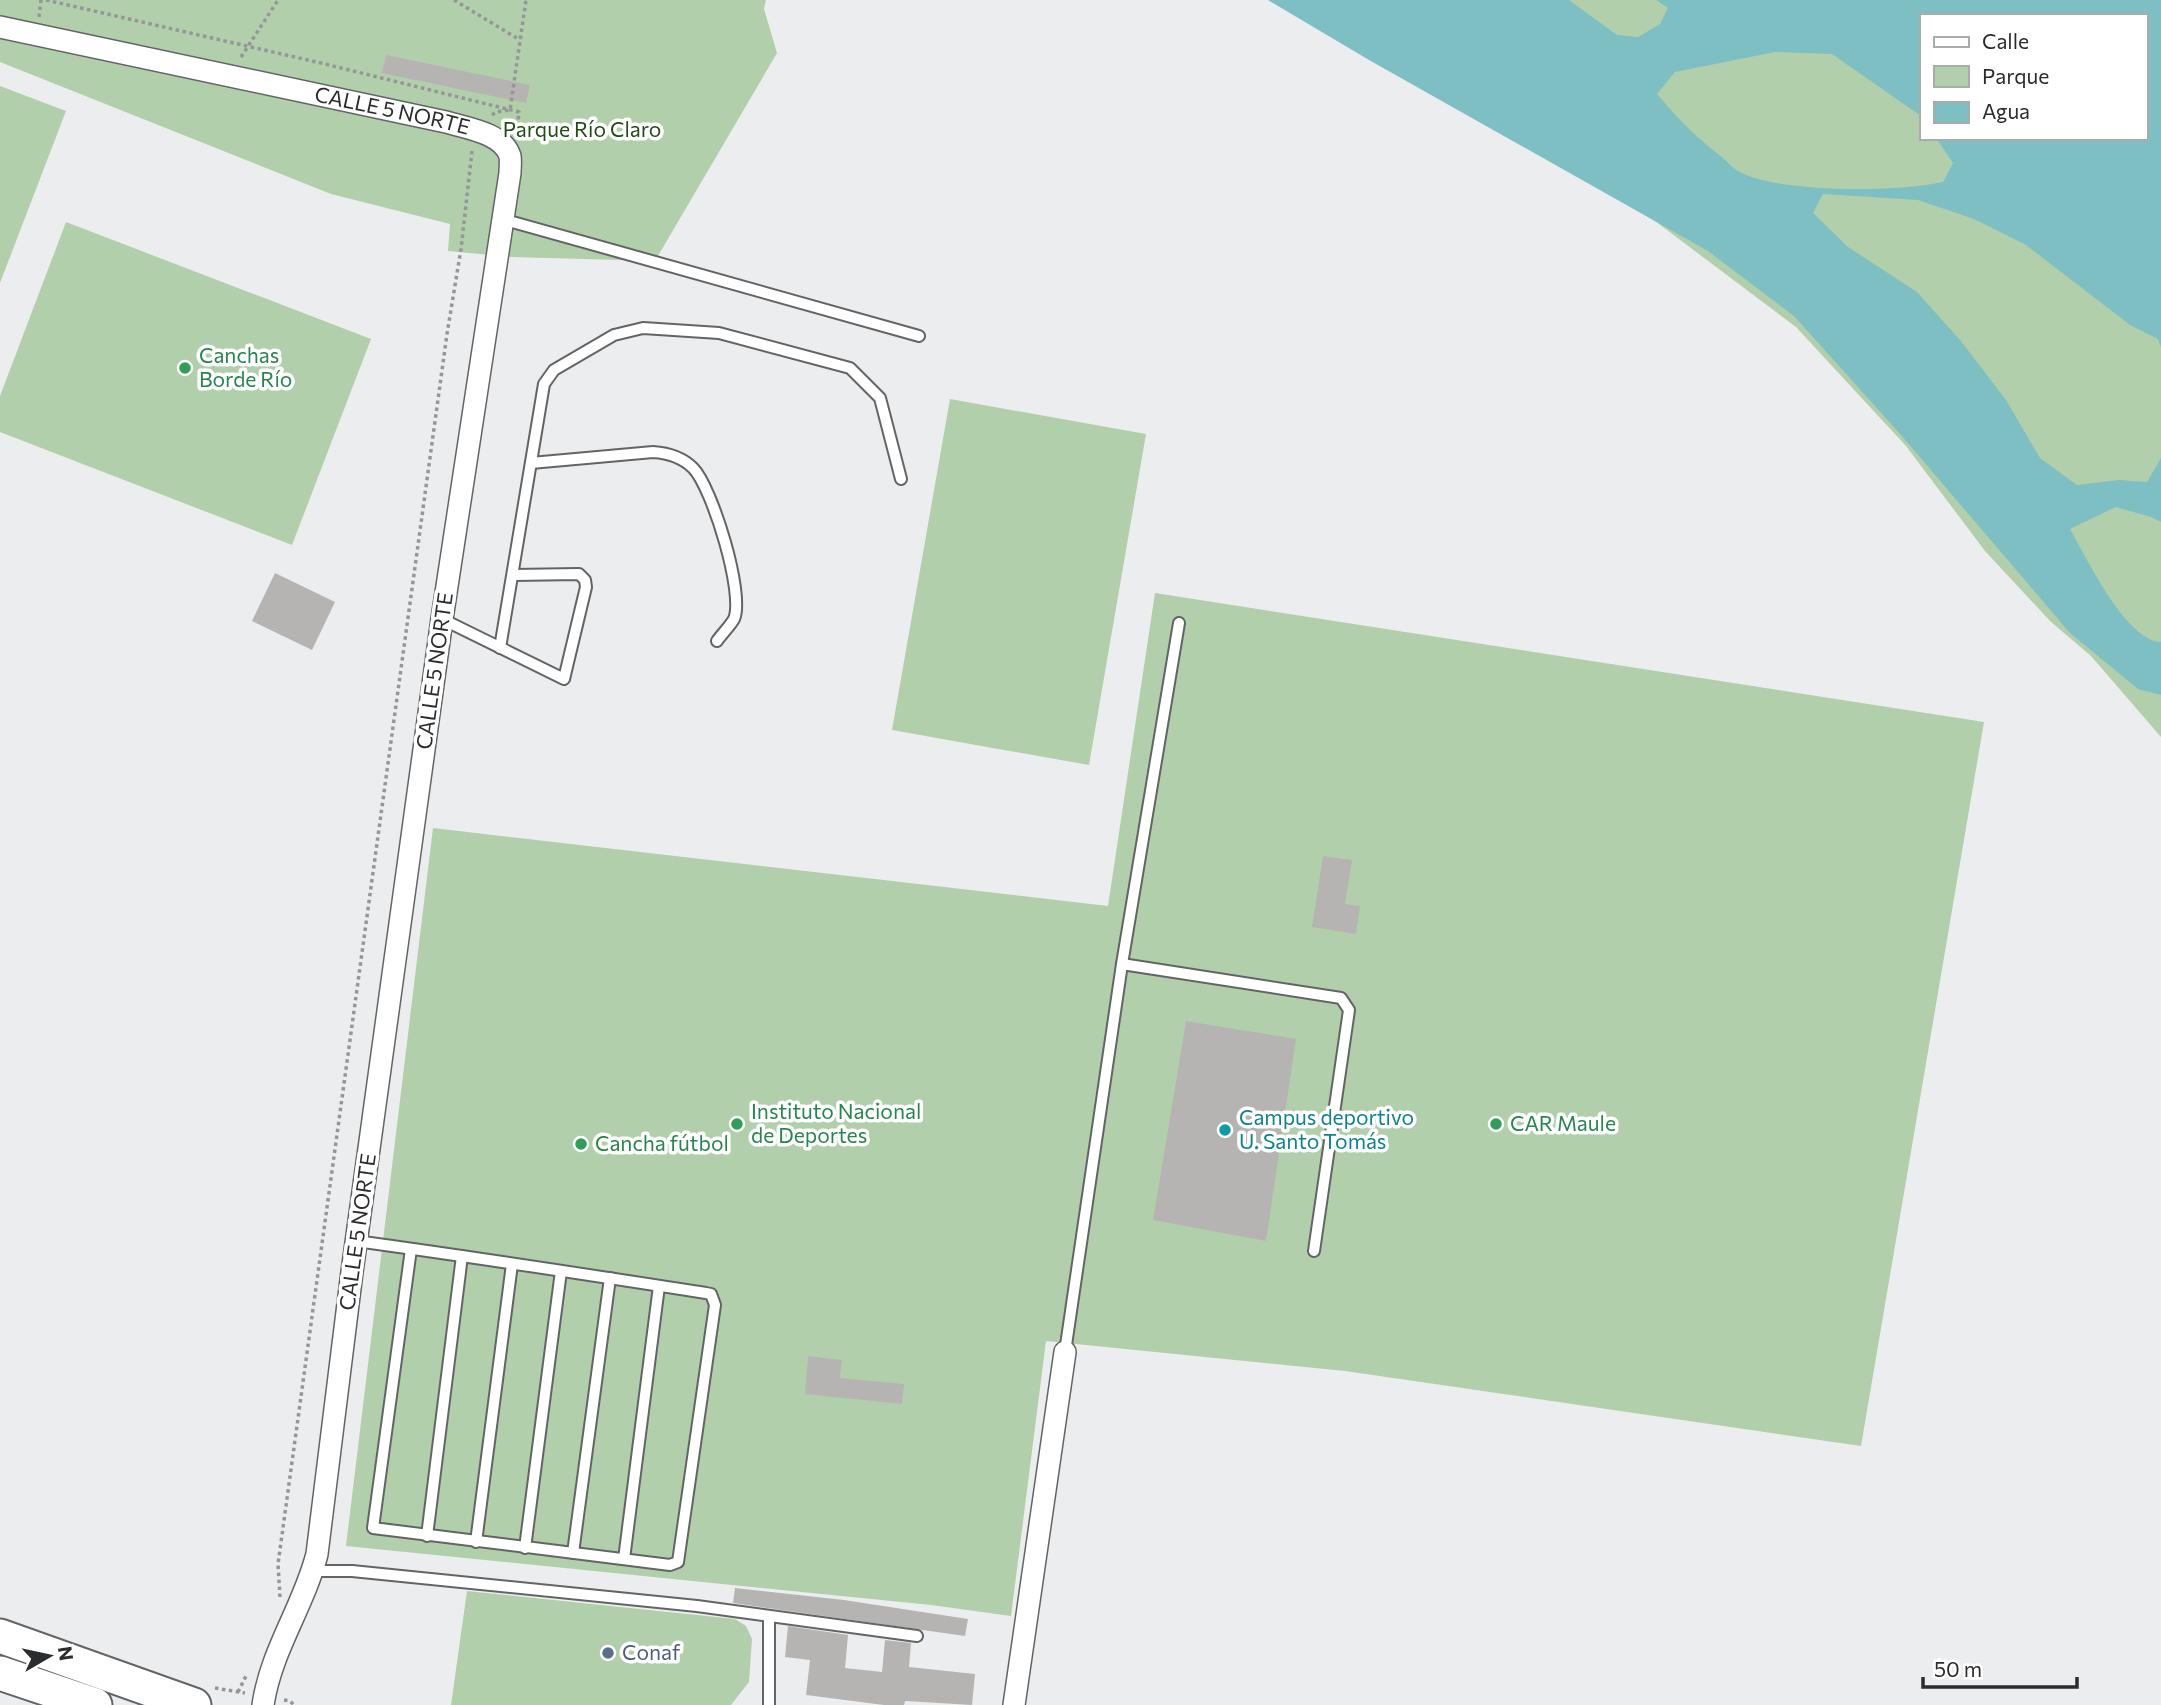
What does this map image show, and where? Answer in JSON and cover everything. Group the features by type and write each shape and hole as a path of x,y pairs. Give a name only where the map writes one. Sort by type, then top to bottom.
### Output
{"main road":[{"path":"0,1636 194,1705"},
{"path":"0,1673 95,1705"}],"street":[{"name":"CALLE 5 NORTE","path":"0,27 363,103 475,130 502,142 510,156 510,173 442,619 356,1241 317,1553 313,1571 277,1651 263,1705"},
{"path":"1014,1705 1065,1352"}],"lane":[{"path":"502,219 919,336"},
{"path":"500,648 544,384 554,370 614,335 643,328 719,333 850,368 880,398 901,479"},
{"path":"531,463 653,452 667,453 684,460 694,469 705,486 724,536 735,594 734,618 717,641"},
{"path":"442,619 564,679 586,587 584,580 579,574 513,576"},
{"path":"1065,1352 1122,964 1179,623"},
{"path":"1122,964 1341,999 1346,1004 1349,1010 1314,1251"},
{"path":"356,1241 462,1256 706,1293 714,1299 680,1558 675,1564 377,1530 373,1526 411,1249"},
{"path":"428,1536 462,1256"},
{"path":"476,1542 512,1264"},
{"path":"525,1548 561,1271"},
{"path":"573,1553 610,1278"},
{"path":"624,1559 659,1286"},
{"path":"313,1571 352,1571 697,1606 917,1636"},
{"path":"769,1617 769,1705"}],"path":[{"path":"228,76 278,0"},
{"path":"454,0 520,40"},
{"path":"280,1606 278,1564 447,334 461,249 475,130 496,112 510,110 526,0"},
{"path":"238,1692 249,1670"}],"green space":[{"name":"Parque Río Claro","path":"0,0 766,0 764,9 777,53 655,261 512,257 448,251 450,224 331,194 0,62"},
{"path":"1276,0 2161,0 2161,737 2091,656 2050,621 1985,551 1906,446 1796,327 1655,221"},
{"path":"0,86 66,111 0,283"},
{"name":"Canchas Borde Río","path":"66,222 371,339 292,545 0,432 0,396"},
{"path":"950,399 1146,434 1089,765 892,730"},
{"path":"1155,593 1984,722 1861,1446 1345,1371 1046,1341 1011,1616 931,1605 346,1546 433,828 1108,906"},
{"path":"467,1591 735,1619 746,1626 752,1639 749,1682 731,1705 451,1705"}],"water":[{"path":"1268,0 1569,0 1617,35 1638,37 1660,24 1668,8 1656,0 2161,0 2161,347 2158,339 2130,325 2026,245 1974,219 1918,200 1823,194 1813,213 1848,247 1917,292 1960,340 2006,400 2040,458 2077,485 2119,480 2147,482 2161,458 2161,522 2116,507 2070,529 2108,596 2121,613 2134,628 2148,638 2161,642 2161,695 2138,689 2070,633 1901,435 1794,316 1708,251","holes":["1920,14 2147,14 2147,140 1937,140 1953,163 1943,182 1898,188 1814,188 1763,180 1733,167 1680,120 1657,94 1675,72 1775,52 1832,54 1920,115"]}],"building":[{"path":"386,55 530,85 526,103 382,73"},
{"path":"275,573 335,602 312,650 252,621"},
{"path":"1323,856 1352,860 1345,904 1360,906 1356,934 1312,927"},
{"name":"Campus deportivo U. Santo Tomás","path":"1186,1021 1296,1039 1266,1241 1153,1220"},
{"path":"808,1356 842,1360 840,1378 904,1384 902,1404 805,1394"},
{"path":"735,1588 844,1600 968,1619 965,1636 733,1603"},
{"path":"788,1626 848,1635 845,1668 882,1672 885,1640 911,1643 909,1667 975,1674 972,1705 905,1701 904,1705 884,1705 806,1695 810,1660 785,1657"}],"place":[{"name":"Canchas Borde Río","path":"185,368"},
{"name":"Instituto Nacional de Deportes","path":"737,1124"},
{"name":"CAR Maule","path":"1496,1124"},
{"name":"Campus deportivo U. Santo Tomás","path":"1225,1130"},
{"name":"Cancha fútbol","path":"581,1144"},
{"name":"Conaf","path":"608,1653"}]}
